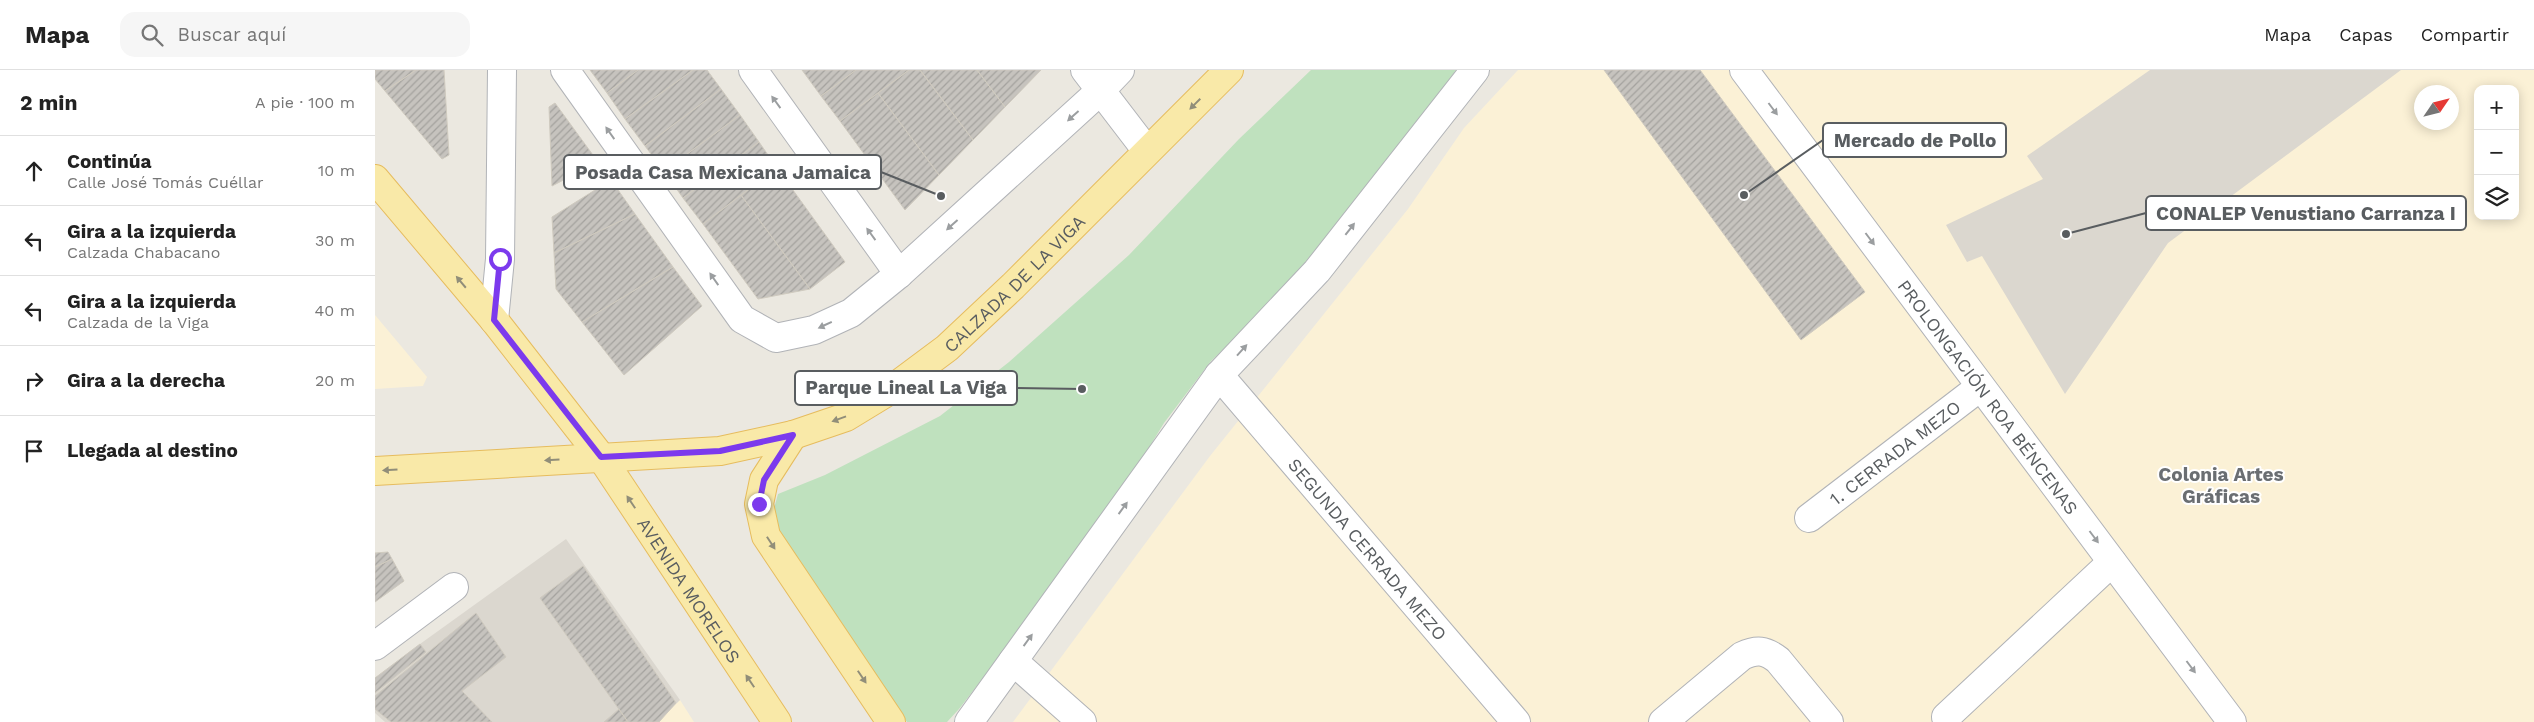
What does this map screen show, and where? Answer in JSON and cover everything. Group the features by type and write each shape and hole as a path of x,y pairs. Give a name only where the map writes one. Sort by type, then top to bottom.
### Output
{"main road":[{"name":"CALZADA DE LA VIGA","path":"375,471 720,451 793,435 846,417 892,389 947,348 1013,286 1229,70"},
{"name":"AVENIDA MORELOS","path":"375,179 494,320 601,457 777,722"},
{"path":"793,435 764,480 759,504 766,536 891,722"}],"street":[{"path":"494,320 500,259 502,70"},
{"path":"565,70 742,319 776,338 813,330 851,313 899,274 1092,81 1120,70"},
{"path":"753,70 899,274"},
{"path":"969,722 1219,376 1317,271 1475,70"},
{"name":"PROLONGACIÓN ROA BÉNCENAS","path":"1744,70 2233,722"},
{"path":"1092,81 1147,151"},
{"name":"SEGUNDA CERRADA MEZO","path":"1219,376 1516,722"},
{"name":"1. CERRADA MEZO","path":"1809,518 1980,386"},
{"path":"1945,717 2112,562"},
{"path":"375,646 454,587"},
{"path":"1663,722 1743,656 1754,651 1767,652 1778,660 1818,718"},
{"path":"1013,661 1083,722"}],"shaded area":[{"path":"1518,70 2534,70 2534,722 1013,722 1210,456 1408,209 1464,128"},
{"path":"2150,70 2401,70 2168,243 2065,394 1982,256 1967,262 1946,225 2043,179 2027,156"},
{"path":"375,315 427,377 423,386 375,389"},
{"path":"566,539 680,700 657,722 385,722 375,713 375,693 426,652 420,644"},
{"path":"680,700 694,722 657,722"}],"green space":[{"path":"1311,70 1456,70 1406,141 1271,305 1211,361 1164,423 1123,490 1078,555 959,709 947,722 907,722 854,655 793,565 772,516 778,494 825,475 940,416 1009,362 1129,255 1239,139"}],"building":[{"path":"375,70 416,70 385,91 375,79"},
{"path":"416,70 444,70 449,155 442,159 385,91"},
{"path":"590,70 638,70 607,93"},
{"path":"638,70 693,70 625,119 607,93"},
{"path":"693,70 707,70 721,89 645,146 625,119"},
{"path":"802,70 856,70 821,96"},
{"path":"856,70 909,70 840,121 821,96"},
{"path":"909,70 920,70 973,140 939,175 878,93"},
{"path":"920,70 977,70 1005,107 973,140"},
{"path":"977,70 1041,70 1005,107"},
{"path":"1604,70 1700,70 1865,292 1801,340"},
{"path":"721,89 740,115 664,171 645,146"},
{"path":"878,93 939,175 905,210 840,121"},
{"path":"555,103 598,162 552,186 549,107"},
{"path":"740,115 759,142 683,198 664,171"},
{"path":"759,142 777,168 703,224 683,198"},
{"path":"777,168 845,262 810,289 741,195"},
{"path":"611,180 635,214 554,253 552,217"},
{"path":"741,195 810,289 758,299 703,224"},
{"path":"635,214 673,267 582,322 556,289 554,253"},
{"path":"673,267 702,306 624,375 582,322"},
{"path":"388,552 392,559 375,567 375,553"},
{"path":"392,559 404,581 375,602 375,567"},
{"path":"583,566 676,703 659,722 628,722 540,598"},
{"path":"476,613 506,657 462,691 492,722 391,722 375,709 375,696"},
{"path":"420,644 426,652 375,693 375,678"},
{"path":"619,709 628,722 604,722"}],"place":[{"name":"Mercado de Pollo","path":"1744,195"},
{"name":"Posada Casa Mexicana Jamaica","path":"941,196"},
{"name":"CONALEP Venustiano Carranza I","path":"2066,234"},
{"name":"Parque Lineal La Viga","path":"1082,389"}],"district":[{"name":"Colonia Artes Gráficas","path":"2221,485"}],"route":[{"path":"500,259 494,320 601,457 720,451 793,435 764,480 759,504"}]}
